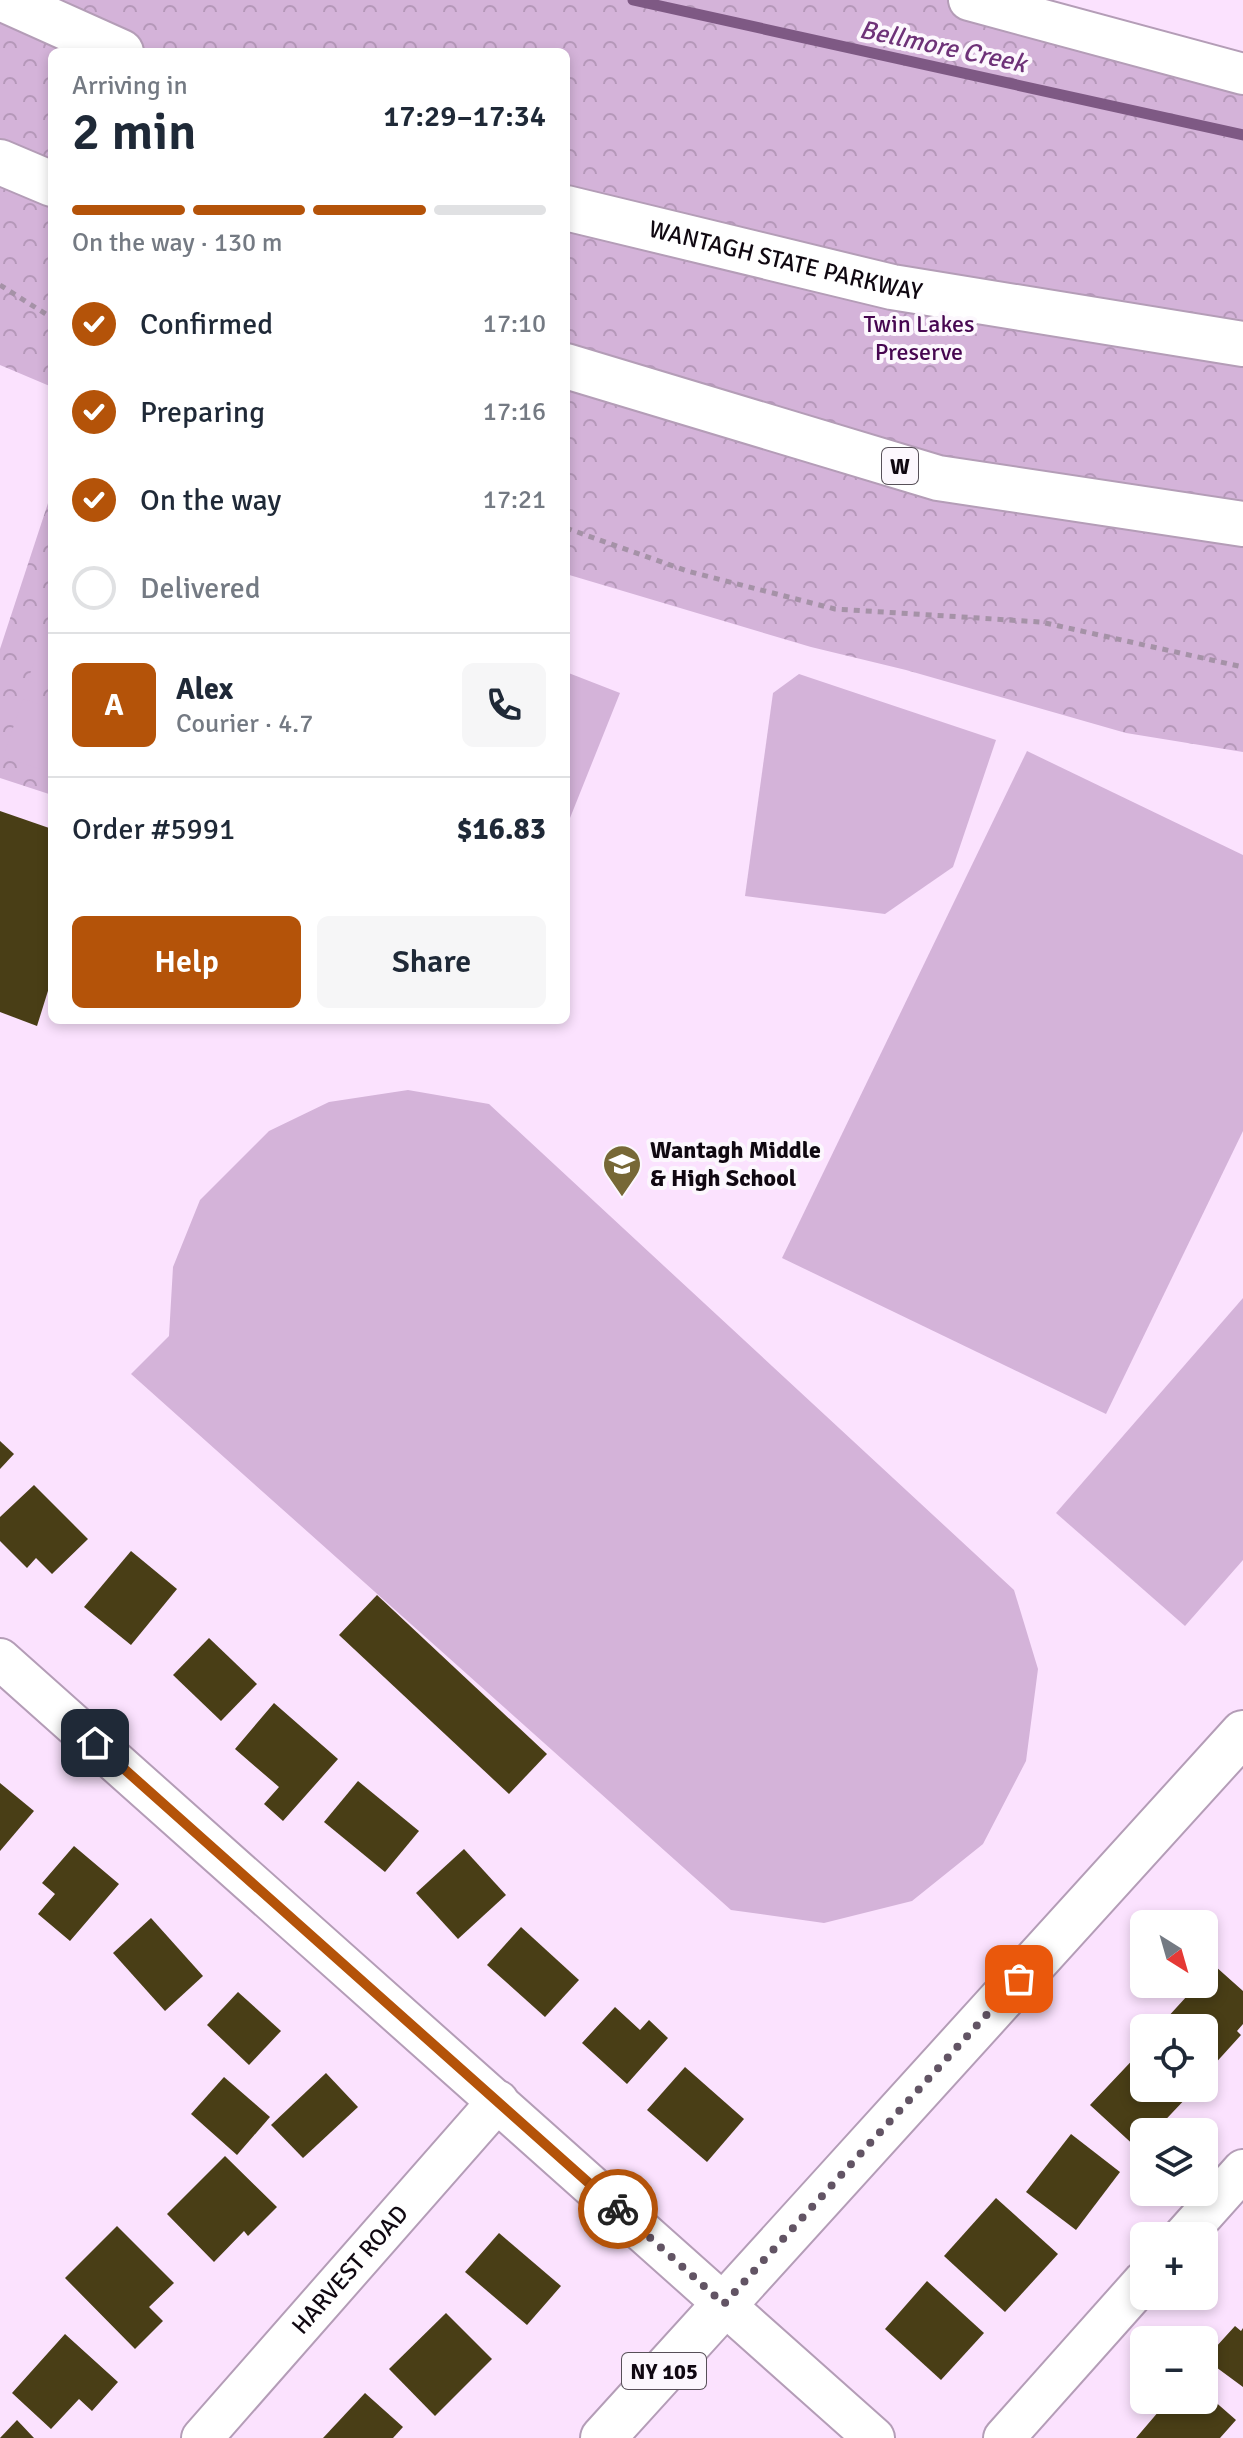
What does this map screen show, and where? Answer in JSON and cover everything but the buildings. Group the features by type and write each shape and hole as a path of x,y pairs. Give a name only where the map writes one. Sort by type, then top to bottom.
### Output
{"main road":[{"path":"5,0 112,48"},
{"path":"0,162 48,182"},
{"name":"WANTAGH STATE PARKWAY","path":"570,209 892,287 1243,344"},
{"name":"W","path":"570,367 938,478 1243,524"},
{"name":"NY 105","path":"603,2438 1243,1733"}],"street":[{"path":"969,0 1243,74"},
{"path":"0,1659 874,2438"},
{"name":"HARVEST ROAD","path":"202,2438 498,2101"},
{"path":"1197,2222 1243,2170"},
{"path":"1004,2438 1130,2297"}],"path":[{"path":"0,285 48,315"},
{"path":"570,529 687,571 835,609 1041,622 1243,667"}],"green space":[{"name":"Twin Lakes Preserve","path":"0,0 969,0 1243,74 1243,752 1126,733 906,670 811,647 570,575 570,48 48,48 48,385 0,365"},
{"path":"48,503 48,794 0,778 0,649"},
{"path":"48,621 48,687 28,680"},
{"path":"570,674 620,693 570,818"},
{"path":"799,674 996,740 953,867 885,914 745,896 773,693"},
{"path":"23,699 48,707 48,772 3,757"},
{"path":"1027,751 1243,855 1243,1131 1106,1414 782,1258"},
{"path":"408,1090 489,1104 1014,1590 1038,1669 1026,1761 983,1844 912,1901 824,1923 731,1910 131,1374 169,1336 173,1267 200,1200 269,1131 329,1102"},
{"path":"1243,1298 1243,1560 1185,1626 1056,1513"}],"waterway":[{"name":"Bellmore Creek","path":"633,0 1243,135"}],"way so far":[{"path":"618,2209 724,2304 1019,1979"}],"place":[{"name":"Wantagh Middle & High School","path":"622,1198"}],"route":[{"path":"95,1743 618,2209"}]}
